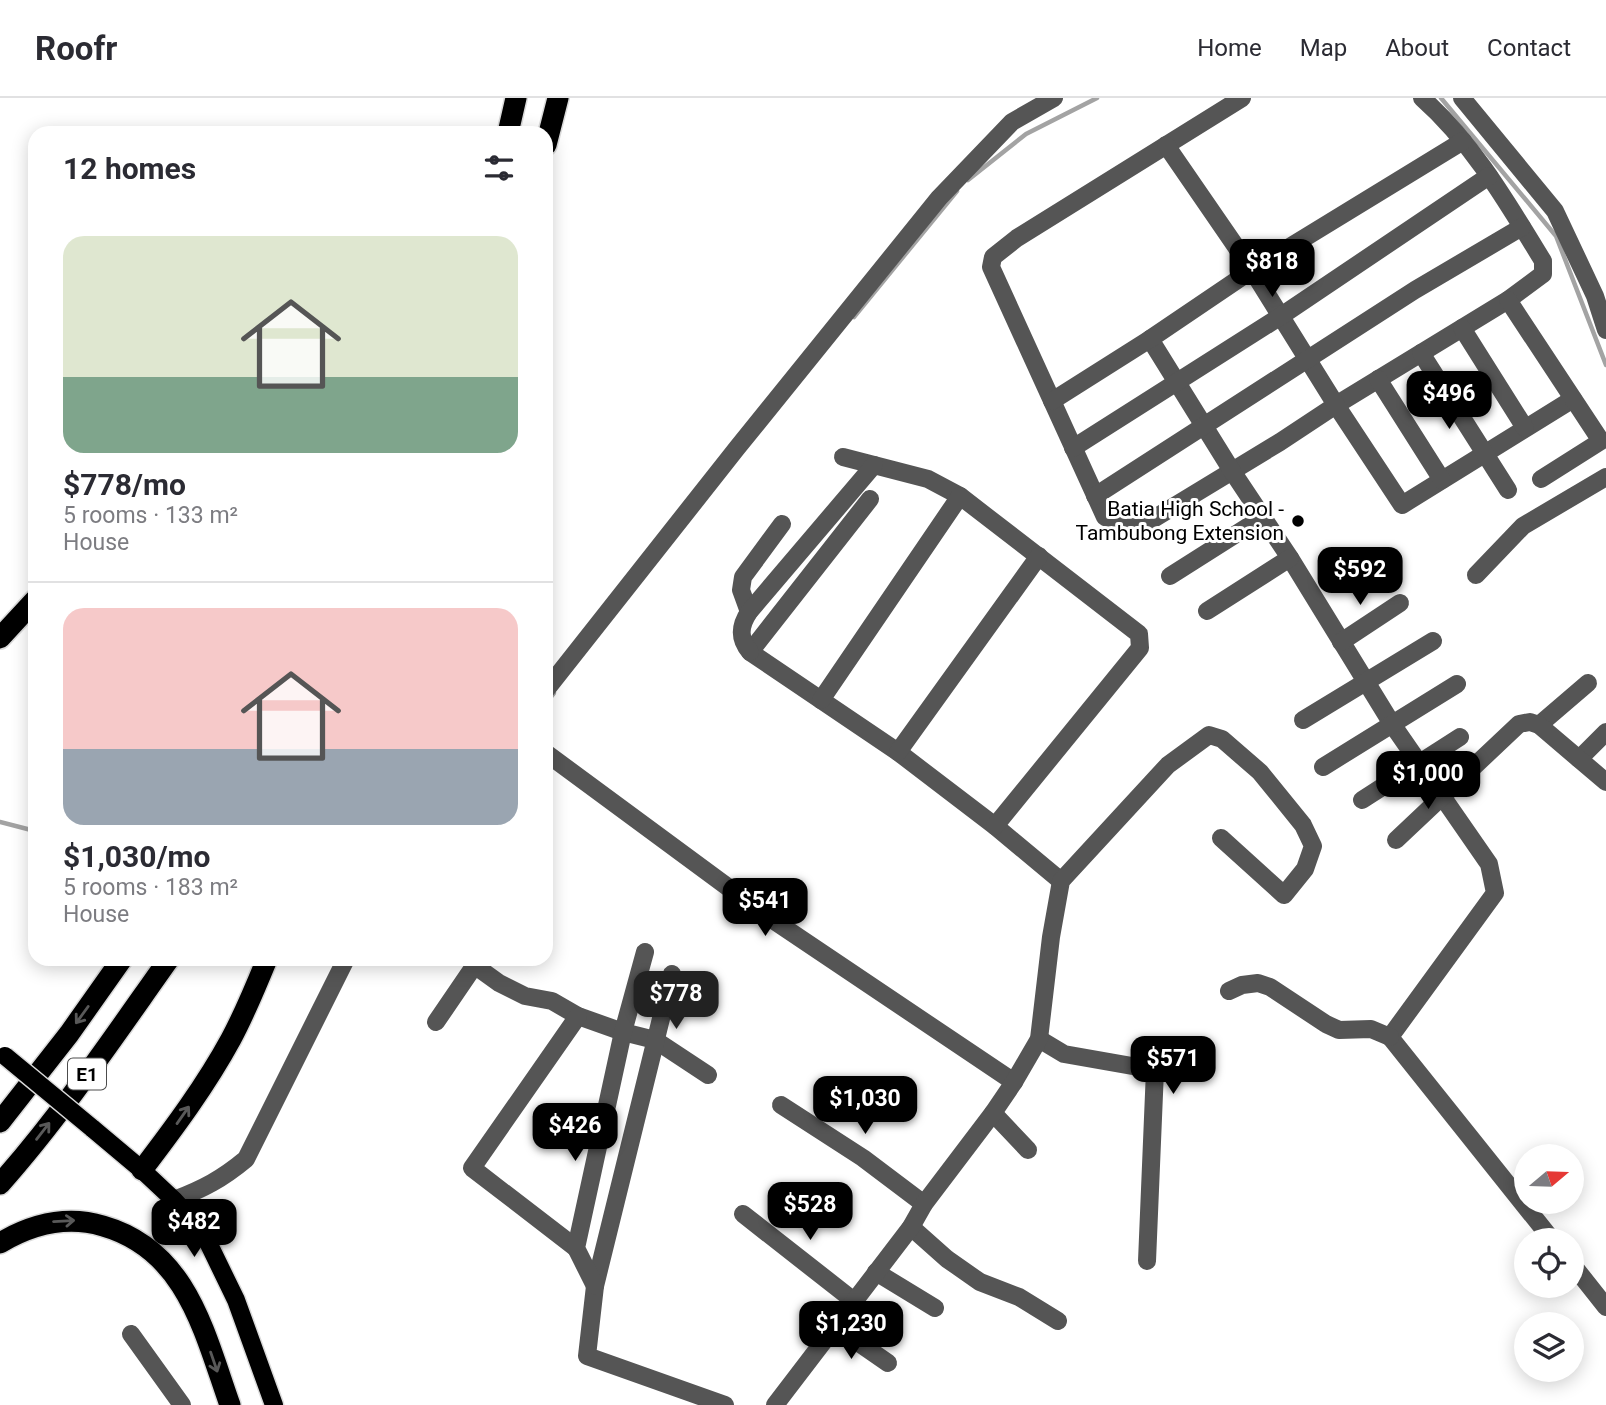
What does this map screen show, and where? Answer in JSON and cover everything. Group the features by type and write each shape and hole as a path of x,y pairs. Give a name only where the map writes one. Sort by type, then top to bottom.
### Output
{"highway":[{"path":"510,126 516,98"},
{"path":"551,126 558,98"},
{"path":"0,638 28,608"},
{"name":"E1","path":"0,1122 69,1034 117,966"},
{"name":"E1","path":"0,1184 86,1076 164,966"},
{"path":"142,1170 182,1117 232,1038 264,966"},
{"path":"0,1242 44,1223 78,1221 114,1229 145,1245 172,1271 190,1299 230,1405"}],"main road":[{"path":"3,1053 142,1170 203,1232 236,1300 274,1405"}],"street":[{"path":"553,681 939,198 1012,122 1054,98"},
{"path":"1242,98 1017,238 993,257 991,267 1104,517 1128,527 1140,527 1280,442 1508,300 1543,274 1543,261 1489,176 1463,141 1422,98"},
{"path":"1462,98 1555,211 1595,296 1606,330"},
{"path":"1052,401 1252,270 1463,141"},
{"path":"1166,145 1252,270 1402,505 1573,399"},
{"path":"1073,448 1281,316 1489,176"},
{"path":"1095,496 1415,290 1522,228"},
{"path":"1508,300 1601,441 1541,480"},
{"path":"1462,328 1525,428"},
{"path":"1150,339 1392,724 1489,864 1495,893 1390,1037"},
{"path":"1421,353 1508,490"},
{"path":"1378,379 1442,480"},
{"path":"843,457 928,479 960,496 1139,635 1140,648 995,826"},
{"path":"874,465 749,612 743,621 741,637 744,645 750,652 898,752 995,826 1061,881"},
{"path":"1476,575 1523,526 1606,477"},
{"path":"821,700 960,496"},
{"path":"750,652 870,499"},
{"path":"1170,576 1263,517"},
{"path":"749,612 741,590 743,577 782,524"},
{"path":"898,752 1039,556"},
{"path":"1208,611 1290,558"},
{"path":"1341,642 1400,603"},
{"path":"1303,720 1433,641"},
{"path":"1539,725 1588,683"},
{"path":"1323,767 1457,684"},
{"path":"1396,840 1519,724 1530,722 1539,725 1606,782"},
{"path":"1579,759 1606,732"},
{"path":"775,1405 911,1227 924,1204 993,1113 1039,1039 1051,937 1061,881 1168,765 1209,736 1222,738 1259,772 1303,825 1313,846 1305,869 1284,895 1221,838"},
{"path":"1362,800 1460,737"},
{"path":"553,758 767,916 1014,1082"},
{"path":"576,1248 623,1032 645,952"},
{"path":"174,1200 226,1175 246,1159 342,966"},
{"path":"436,1022 474,966"},
{"path":"482,966 511,990 525,996 552,1001 578,1016 655,1040 708,1075"},
{"path":"672,974 595,1286 587,1356 725,1405"},
{"path":"1229,991 1242,985 1258,983 1270,987 1339,1030 1370,1029 1390,1037 1543,1228"},
{"path":"578,1016 472,1168 576,1248 595,1286"},
{"path":"1039,1039 1064,1054 1154,1070 1147,1261"},
{"path":"781,1105 863,1158 924,1204"},
{"path":"993,1113 1028,1150"},
{"path":"743,1214 854,1301"},
{"path":"911,1227 947,1259 980,1282 1019,1297 1058,1321"},
{"path":"876,1272 935,1308"},
{"path":"1584,1279 1606,1307"},
{"path":"836,1327 888,1363"},
{"path":"131,1334 181,1405"}],"waterway":[{"path":"968,180 1026,134 1097,98"},
{"path":"1441,98 1556,236 1606,365"},
{"path":"854,317 957,191"},
{"path":"0,822 28,829"}],"place":[{"name":"Batia High School - Tambubong Extension","path":"1298,521"}]}
